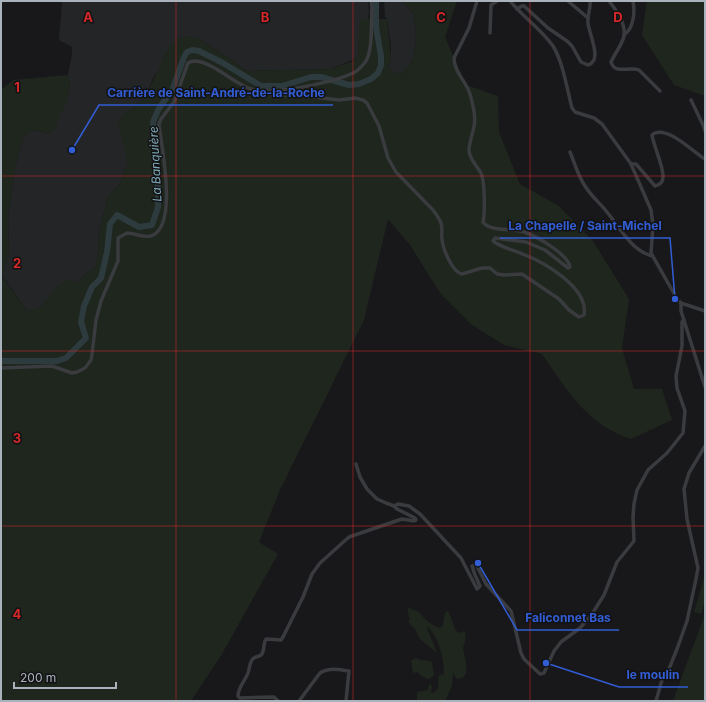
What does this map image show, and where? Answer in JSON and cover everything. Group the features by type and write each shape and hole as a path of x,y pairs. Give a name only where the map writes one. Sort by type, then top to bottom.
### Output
{"street":[{"path":"1,368 52,366 72,373 81,371 88,364 92,354 96,320 101,301 118,261 118,238 127,233 151,236 158,231 163,223 167,187 160,121 174,102 188,63 195,61 204,63 217,69 242,86 252,90 268,91 303,87 357,71 367,60 369,52 371,1"},
{"path":"268,91 272,96 297,95 333,100 355,98 363,100 367,103 379,126 388,158 396,172 438,217 442,228 442,240 450,262 455,270 462,274 482,268 490,268 497,274 522,274 559,299 569,310 580,317 584,315 585,308 581,296 574,286 546,265 526,255 498,245 493,241 495,238 526,242 545,250 568,268 570,267 570,263 564,257 545,242 523,231 488,227 483,222 485,214 481,174 471,159 469,151 469,145 474,127 474,111 470,92 456,69 454,61 474,15 477,1"},
{"path":"490,33 491,5 497,1"},
{"path":"510,1 554,47 572,108 575,112 594,118 602,124 631,164 651,210 652,225 650,246 652,256 669,286 681,303 705,311"},
{"path":"568,1 588,18"},
{"path":"517,9 524,6 548,28 567,41 572,46 581,62 588,66 595,59 588,18 590,1"},
{"path":"608,1 621,19 624,35"},
{"path":"633,1 634,15 631,24 611,62 612,66 615,69 620,70 636,68 660,91"},
{"path":"691,100 705,131"},
{"path":"631,164 636,164 655,186 662,182 663,174 652,135 659,132 673,136 705,159"},
{"path":"570,152 578,172 591,195 606,211 631,243 652,256"},
{"path":"681,303 680,306 705,387"},
{"path":"394,506 402,504 409,506 420,514 460,558 477,589 480,586 472,566 476,564 478,566 481,576 486,584 511,611 521,653 524,659 540,674 544,673 554,651 562,642 580,628 592,614 604,595 617,562 634,541 633,518 636,494 648,470 667,453 683,433 686,411 677,388 676,376 682,346 682,322 684,320"},
{"path":"656,701 662,680 673,662 684,628 696,579 698,568 687,518 684,489 689,473 705,446"},
{"path":"278,701 274,697 240,698 238,693 242,682 248,673 251,661 263,653 264,641 270,638 281,640 293,618 312,574 320,563 349,537 396,521 416,520 394,506 377,499 360,477 356,464"},
{"path":"299,701 323,670 337,669 349,671 346,701"}],"shaded area":[{"path":"62,1 368,1 369,12 368,19 363,20 358,55 355,59 330,69 248,71 198,38 154,76 146,95 134,108 126,112 128,162 120,184 107,198 99,234 97,266 82,277 77,283 57,286 46,303 37,309 27,311 2,275 9,254 8,216 15,168 23,138 29,131 34,130 49,134 70,86 68,75 72,47 59,40"},
{"path":"384,1 401,1 414,14 416,36 414,58 404,72 395,74 389,67 391,45 387,19 385,16"},
{"path":"401,1 457,1 445,37 466,85 498,96 499,132 520,184 559,206 593,241 629,299 622,348 634,389 662,389 672,420 631,439 602,425 579,405 542,354 504,345 472,325 440,293 410,245 388,219 364,320 280,490 259,542 278,554 222,654 191,701 1,701 1,90 13,80 68,75 70,86 67,100 54,131 49,134 34,130 29,131 23,138 15,168 8,216 9,254 2,276 27,311 34,310 43,305 60,284 68,279 77,283 96,266 99,234 107,198 120,184 128,162 118,122 126,112 134,108 146,95 170,45 178,38 189,36 198,38 248,71 329,69 351,62 358,55 360,19 387,19 391,58 389,67 395,74 404,72 414,58 416,36 414,14"},
{"path":"647,1 705,1 705,96 674,85 642,35"},
{"path":"704,578 705,601 701,614 694,612"},
{"path":"408,607 418,611 431,624 441,628 446,611 449,612 458,633 465,631 466,638 463,648 466,662 466,674 462,678 457,679 453,673 452,686 445,701 417,701 417,692 428,690 430,684 432,686 431,692 434,693 438,688 439,675 444,674 444,668 442,655 435,636 427,626 437,653 419,638 416,630 408,622 410,620"},
{"path":"705,614 705,701 673,701"},
{"path":"416,658 432,662 434,675 429,679 417,672 413,673 411,660"}],"waterway":[{"name":"La Banquière","path":"1,361 57,361 66,358 86,338 81,322 84,306 92,287 101,278 107,252 110,224 117,215 139,227 152,225 158,207 153,122 158,110 173,88 187,52 192,50 199,51 223,63 261,86 282,86 311,77 321,77 349,85 359,84 371,79 378,73 381,65 376,27 376,1"}],"place":[{"name":"Carrière de Saint-André-de-la-Roche","path":"72,150"},
{"name":"La Chapelle / Saint-Michel","path":"675,299"},
{"name":"Faliconnet Bas","path":"478,563"},
{"name":"le moulin","path":"546,663"}]}
